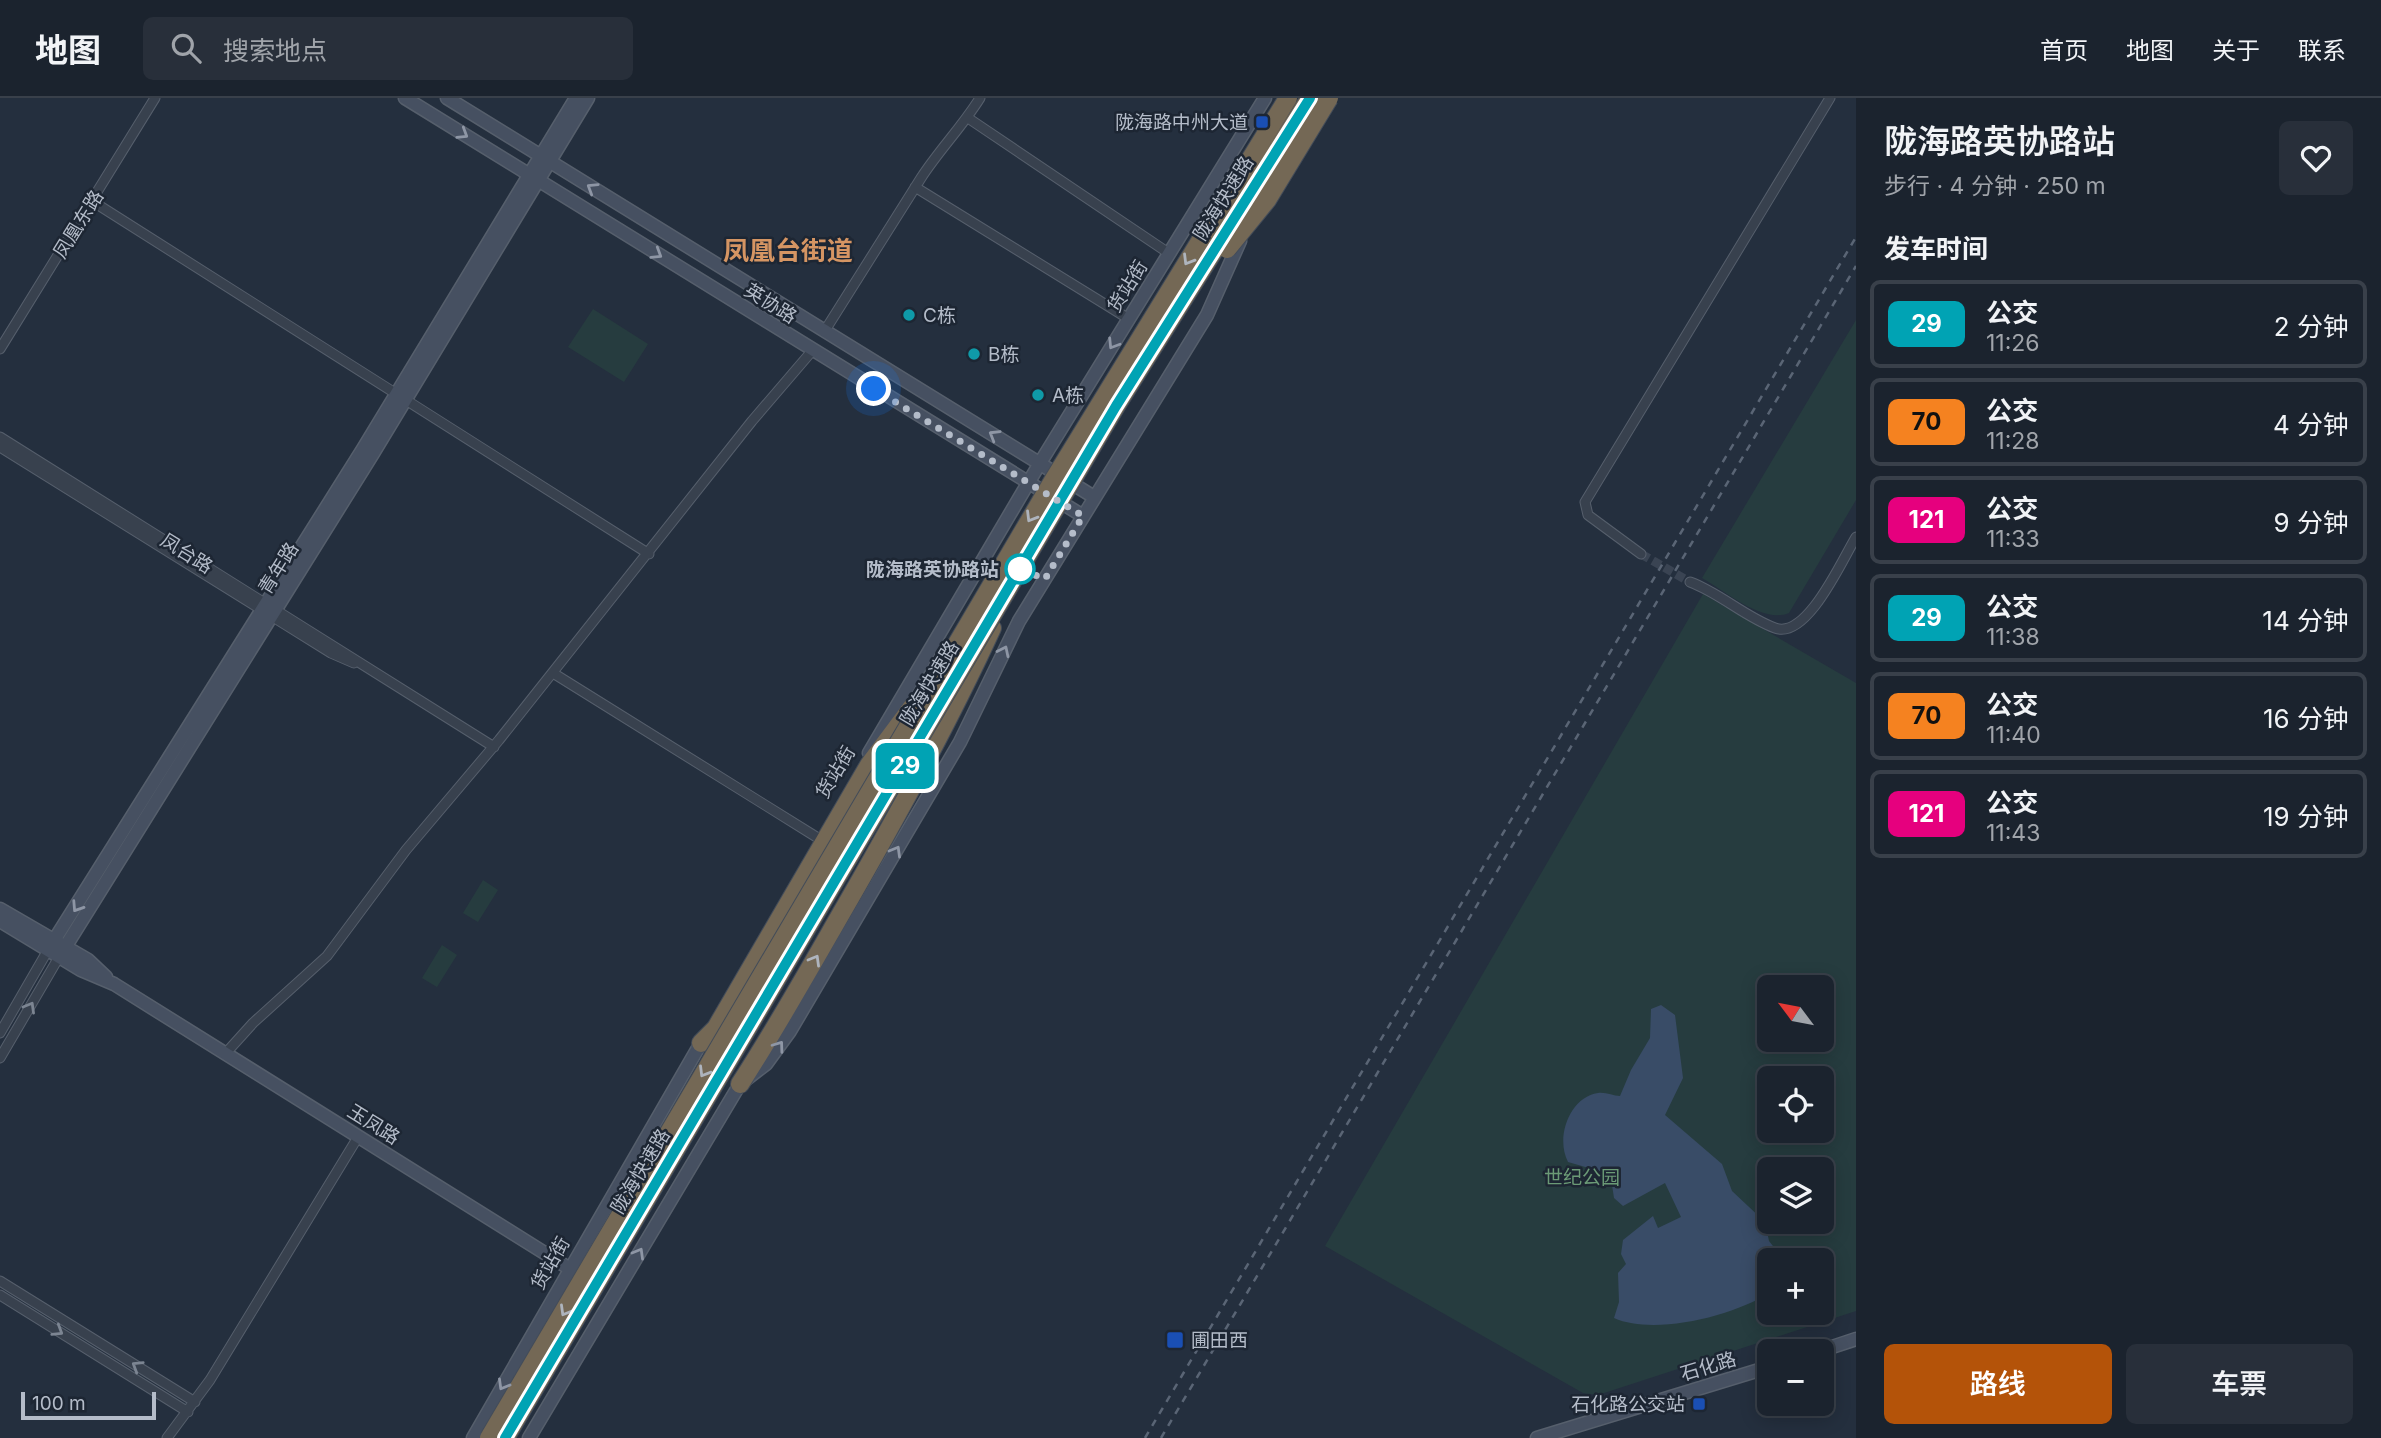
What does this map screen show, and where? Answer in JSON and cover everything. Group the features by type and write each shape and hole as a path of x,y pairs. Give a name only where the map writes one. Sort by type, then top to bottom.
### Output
{"highway":[{"path":"1252,155 1279,98"},
{"name":"陇海快速路","path":"489,1438 960,638 1288,98"},
{"name":"陇海快速路","path":"505,1438 1015,577 1310,98"},
{"path":"1178,309 1267,200 1329,98"},
{"path":"740,1084 769,1040 949,722 1015,577"},
{"path":"701,1043 723,1015 869,765 960,638"}],"street":[{"name":"凤凰东路","path":"0,349 155,98"},
{"name":"英协路","path":"405,98 1083,516"},
{"name":"英协路","path":"447,98 1094,497"},
{"name":"青年路","path":"546,160 576,98"},
{"name":"青年路","path":"0,1033 57,948 546,160 588,98"},
{"path":"824,332 915,187 968,118 980,98"},
{"name":"货站街","path":"473,1438 818,838 1040,463 1265,98"},
{"path":"529,1438 740,1084 766,1064 790,1031 960,742 1019,621 1206,315 1269,178 1319,98"},
{"path":"1641,554 1588,515 1586,502 1830,98"},
{"path":"968,118 1170,254"},
{"path":"915,187 1129,319"},
{"path":"92,201 649,554"},
{"path":"225,1054 253,1023 327,956 406,850 494,747 752,421 812,351"},
{"name":"凤台路","path":"0,437 269,609 331,653 372,670 494,747"},
{"name":"凤台路","path":"0,447 269,609"},
{"path":"1690,582 1707,588 1777,629 1791,629 1806,620 1856,537"},
{"path":"553,673 818,838"},
{"name":"玉凤路","path":"0,909 57,948"},
{"name":"玉凤路","path":"0,921 88,960 114,984 614,1296"},
{"name":"青年路","path":"0,1058 57,948"},
{"path":"167,1438 195,1402 358,1137"},
{"path":"0,1281 195,1402"},
{"path":"0,1295 188,1412"},
{"path":"1834,1346 1856,1339"},
{"name":"石化路","path":"1537,1438 1757,1371"}],"green space":[{"path":"593,309 648,344 624,382 568,347"},
{"path":"1856,320 1856,500 1789,613 1768,614 1744,604 1702,578"},
{"name":"世纪公园","path":"1703,594 1856,683 1856,1311 1834,1318 1834,1248 1757,1248 1757,1325 1813,1325 1770,1339 1757,1339 1757,1343 1598,1395 1583,1393 1325,1246"},
{"path":"483,880 498,890 478,922 463,913"},
{"path":"442,945 457,955 437,987 422,978"}],"water":[{"path":"1661,1005 1675,1015 1683,1078 1665,1115 1722,1164 1732,1191 1757,1214 1757,1234 1768,1234 1775,1248 1757,1248 1757,1299 1715,1316 1650,1325 1614,1318 1619,1302 1618,1273 1626,1264 1621,1254 1623,1240 1653,1216 1658,1228 1681,1217 1665,1183 1623,1206 1614,1198 1606,1173 1568,1162 1563,1141 1568,1120 1580,1102 1598,1093 1620,1096 1631,1070 1650,1038 1651,1009"}],"tunnel":[{"path":"1641,554 1690,582"}],"railway":[{"path":"1145,1438 1856,237"},
{"path":"1161,1438 1856,266"}],"bus line":[{"name":"29","path":"505,1438 1116,406 1310,98"}],"place":[{"name":"陇海路中州大道","path":"1262,122"},
{"name":"C栋","path":"909,315"},
{"name":"B栋","path":"974,354"},
{"name":"A栋","path":"1038,395"},
{"name":"陇海路英协路站","path":"1020,569"},
{"name":"圃田西","path":"1175,1340"},
{"name":"石化路公交站","path":"1699,1404"}],"district":[{"name":"凤凰台街道","path":"788,251"}],"route":[{"path":"874,389 1083,516 1045,579 1020,569"}]}
